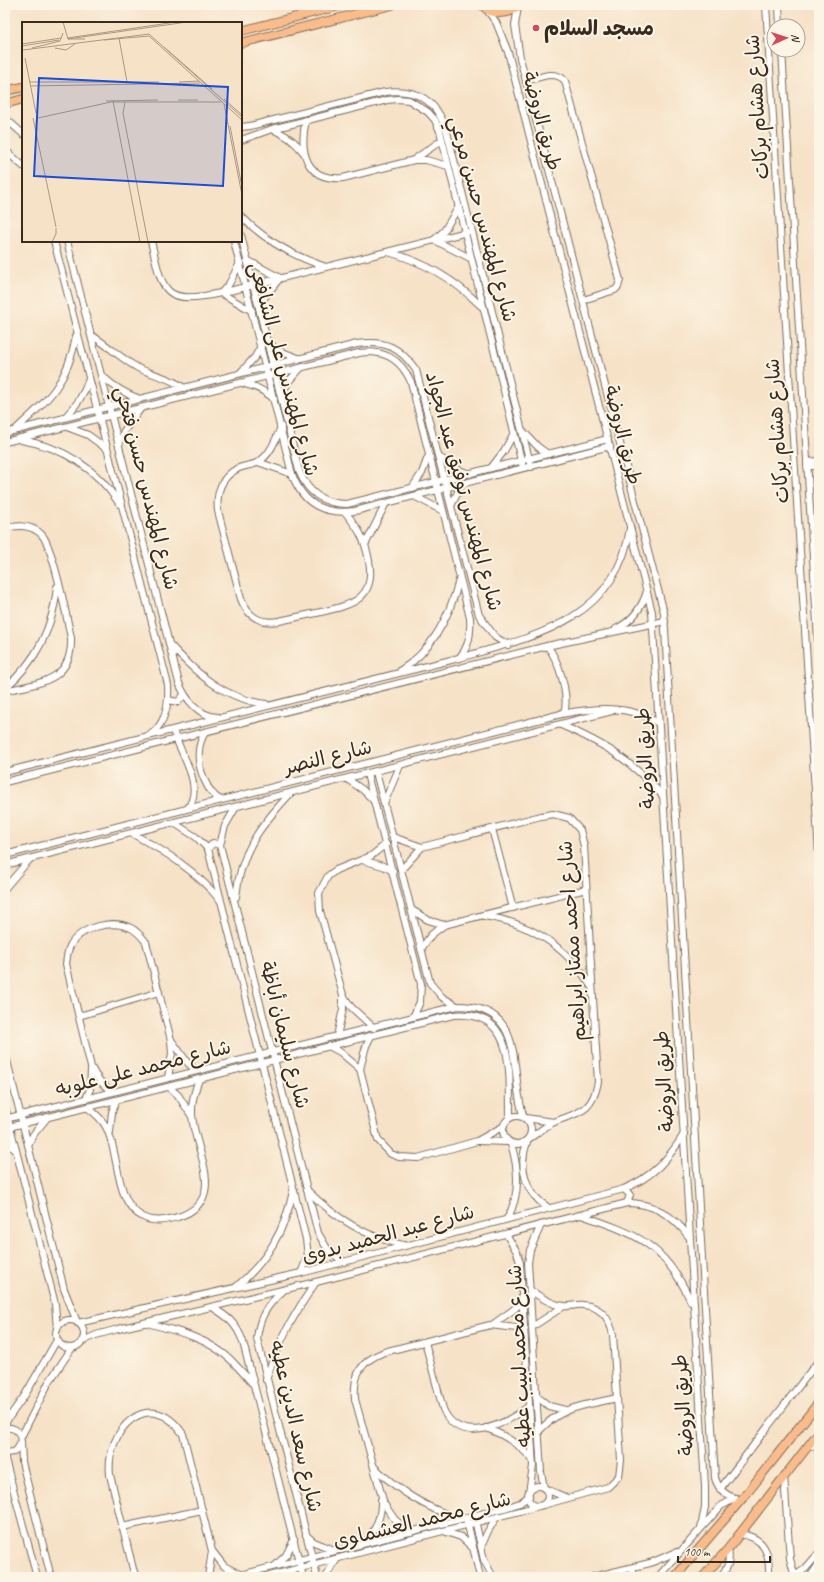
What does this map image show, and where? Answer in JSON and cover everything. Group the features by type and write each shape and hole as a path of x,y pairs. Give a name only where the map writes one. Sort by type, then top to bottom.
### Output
{"main road":[{"path":"242,31 343,5"},
{"path":"242,43 392,5"},
{"path":"483,6 503,13 519,6"},
{"path":"5,91 22,87"},
{"path":"5,104 22,99"},
{"path":"675,1577 819,1402"},
{"path":"703,1577 728,1549 738,1534 819,1432"}],"street":[{"name":"شارع هشام بركات","path":"766,5 819,855"},
{"name":"شارع هشام بركات","path":"779,5 780,18"},
{"name":"طريق الروضة","path":"483,6 496,22 508,52 647,589 653,622 705,1486 705,1507 701,1528"},
{"name":"طريق الروضة","path":"519,6 515,25 517,44 660,594 665,621 711,1407 718,1486"},
{"name":"شارع هشام بركات","path":"783,58 819,656"},
{"path":"526,81 553,74 561,77 565,81 620,280 619,285 615,290 583,300"},
{"name":"شارع المهندس حسن مرعي","path":"242,126 250,126 385,92 405,92 425,98 435,107 443,119 531,467"},
{"name":"شارع المهندس حسن مرعي","path":"242,140 272,129 387,100 409,100 428,112 435,120 442,140 523,469"},
{"path":"5,118 22,133"},
{"path":"304,153 303,136 306,120"},
{"path":"250,126 253,135"},
{"path":"774,128 787,128"},
{"path":"272,129 284,134 295,142 304,153 308,163 314,171 323,177 333,179 343,178 414,160 426,160 448,166"},
{"path":"414,160 442,140"},
{"path":"5,150 22,165"},
{"path":"434,240 448,226 458,208"},
{"path":"242,217 267,239 285,250 326,267"},
{"path":"150,242 162,284 169,291 186,299 221,293 472,231"},
{"name":"شارع المهندس على الشافعى","path":"242,239 299,471 303,481 317,496 326,502 346,504 608,439"},
{"path":"434,240 470,258"},
{"name":"شارع المهندس حسن فتحي","path":"54,242 168,685 168,700 162,721 156,730 148,736"},
{"name":"شارع المهندس حسن فتحي","path":"67,242 179,683 184,695 192,705 202,712 214,717 225,716"},
{"name":"شارع المهندس على الشافعى","path":"234,242 292,474 300,492 315,506 325,510 345,512 386,504 610,446"},
{"path":"387,252 408,258 436,270 466,291 482,307"},
{"path":"247,260 280,278"},
{"path":"221,293 229,284 240,263"},
{"path":"260,310 268,293 280,278"},
{"path":"221,293 252,311"},
{"path":"578,324 584,325 589,321"},
{"path":"14,430 38,410 60,382 68,367 77,332"},
{"path":"91,335 126,361 149,372 169,378 184,388"},
{"path":"268,342 277,350 299,359"},
{"name":"شارع المهندس توفيق عبد الجواد","path":"5,433 140,398 370,342 384,344 397,350 408,358 416,370 479,615 492,634 510,644"},
{"path":"238,374 255,357 260,346"},
{"path":"585,351 590,346 596,347"},
{"name":"شارع المهندس توفيق عبد الجواد","path":"5,442 302,367 368,352 377,352 394,359 402,365 411,382 460,578 470,626 468,644 459,658"},
{"path":"281,397 288,382 302,367"},
{"path":"102,376 113,386 126,394 140,398"},
{"path":"64,418 76,407 84,394 89,379"},
{"path":"241,383 259,388 274,399"},
{"path":"791,398 803,397"},
{"path":"119,445 128,425 141,408"},
{"path":"67,427 88,435 107,448"},
{"path":"281,427 276,440 268,452 258,462 239,468 230,473 218,490 217,501 241,599 244,608 251,616 259,621 269,622 350,605 365,593 371,574 366,543 360,532 345,512"},
{"path":"522,430 538,447 548,454"},
{"path":"491,468 504,451 514,433"},
{"path":"17,439 42,444 70,456 100,478 122,508"},
{"path":"412,488 422,473 429,455"},
{"path":"439,457 454,467 470,474"},
{"path":"807,464 819,461"},
{"path":"258,462 292,474"},
{"path":"807,464 819,466"},
{"path":"451,506 462,484"},
{"path":"414,496 443,510"},
{"path":"366,543 386,504"},
{"path":"5,772 459,658 510,644 562,624 592,603 605,588 616,571 624,553 630,524"},
{"path":"5,528 26,526 35,529 48,543 72,638 72,650 69,660 63,670 55,677 5,692"},
{"path":"811,530 819,529"},
{"path":"801,555 813,554"},
{"path":"394,674 411,664 437,634 452,604 460,578"},
{"path":"5,688 30,663 41,644 50,624 56,604 58,582"},
{"path":"606,632 628,621 637,612 644,601 647,589"},
{"path":"5,782 547,646 653,622 665,621"},
{"path":"510,644 515,654"},
{"path":"170,645 197,673 217,688 253,702 266,705 278,703"},
{"path":"547,646 556,657 565,696 565,710 562,714"},
{"path":"657,686 669,685"},
{"path":"321,692 324,702"},
{"path":"168,700 178,702 184,695"},
{"name":"شارع النصر","path":"5,854 562,714 592,709 619,709 644,716 658,723"},
{"path":"5,865 236,808 619,709"},
{"path":"812,726 819,724"},
{"path":"561,725 602,743 620,755 637,768 663,796"},
{"path":"173,730 175,740 187,761 193,786 192,803 188,808"},
{"path":"205,732 199,751 199,760 210,791 215,797 221,800"},
{"path":"812,738 819,736"},
{"path":"467,738 470,748"},
{"path":"45,762 48,772"},
{"path":"384,803 400,766"},
{"path":"376,772 430,983 442,997 457,1006 468,1006 485,1010 499,1020 506,1028 514,1049 518,1094 524,1118 531,1126 523,1154 524,1178 533,1196 549,1208"},
{"path":"367,774 376,804 421,984 420,1002 413,1017"},
{"path":"347,779 363,790 376,804"},
{"path":"277,786 280,796"},
{"path":"235,903 237,882 242,862 251,843 262,826 290,794"},
{"name":"شارع سليمان أباظة","path":"236,808 225,826 220,845 318,1234 332,1254 344,1262"},
{"name":"شارع احمد ممتاز ابراهيم","path":"422,847 553,814 569,818 576,823 584,838 598,1078 596,1091 592,1100 579,1113 554,1122 528,1140"},
{"path":"174,823 196,837 208,849 213,844 220,845"},
{"path":"492,829 512,908"},
{"path":"132,834 182,862 201,878 221,902"},
{"path":"75,837 78,847"},
{"path":"393,837 422,847 401,870"},
{"path":"386,844 371,856 336,870 328,876 320,892 320,912 343,995 351,1008 374,1027 373,1035 366,1046 360,1069 378,1140 390,1154 399,1157 418,1158 477,1141 504,1126 510,1118 516,1116 524,1118"},
{"name":"شارع سليمان أباظة","path":"208,849 308,1247 306,1260 301,1273"},
{"path":"5,888 30,859"},
{"path":"362,860 383,866 393,871"},
{"path":"421,948 431,935 444,925 586,889"},
{"path":"412,910 428,920 444,925"},
{"path":"481,916 500,918 537,932 554,943 569,956 592,987"},
{"path":"86,1099 91,1083 91,1067 66,964 70,946 78,936 88,930 101,926 121,925 131,928 140,934 146,942 150,952 171,1040 172,1053 168,1078"},
{"path":"673,952 685,952"},
{"path":"674,978 686,976"},
{"path":"421,984 426,986 430,983"},
{"path":"79,1016 159,992"},
{"path":"337,1036 342,1016 343,995"},
{"name":"شارع محمد على علوبه","path":"6,1119 457,1006"},
{"name":"شارع محمد على علوبه","path":"8,1128 453,1015 475,1015 485,1019 497,1030 505,1044 510,1082 510,1118"},
{"path":"171,1040 182,1057 196,1071"},
{"path":"329,1046 346,1056 360,1069"},
{"path":"5,1053 64,1289 77,1323 84,1334 81,1342 72,1348 49,1382 14,1452 5,1453"},
{"path":"91,1067 96,1077 104,1086 113,1092"},
{"path":"116,1101 110,1124 110,1136 127,1202 139,1215 147,1219 166,1221 190,1213 197,1208 206,1193 206,1176 192,1116 193,1097 199,1080"},
{"path":"169,1087 178,1095 192,1116"},
{"path":"5,1107 8,1128 16,1150 55,1304 57,1329 57,1340 33,1383 5,1423"},
{"path":"88,1108 101,1120 110,1136"},
{"path":"28,1145 33,1135 47,1118"},
{"name":"شارع احمد ممتاز ابراهيم","path":"524,1118 554,1122"},
{"path":"504,1126 503,1134 510,1143 516,1164 517,1191 512,1211 507,1219"},
{"name":"شارع عبد الحميد بدوى","path":"77,1323 301,1273 624,1189 639,1182 661,1166 684,1134"},
{"path":"477,1141 519,1145 528,1140"},
{"path":"5,1142 16,1150"},
{"path":"233,1289 262,1262 274,1245 287,1215 294,1189"},
{"path":"624,1189 630,1195 627,1203"},
{"path":"307,1190 336,1216 363,1232 384,1241 405,1245"},
{"name":"شارع عبد الحميد بدوى","path":"81,1342 96,1335 145,1322 316,1282 627,1203 639,1203 661,1211 680,1225 689,1237"},
{"path":"581,1215 616,1226 634,1235 650,1246 664,1258 676,1273 693,1306"},
{"name":"شارع محمد لبيب عطيه","path":"541,1225 530,1250 528,1263 541,1472 545,1489"},
{"name":"شارع محمد لبيب عطيه","path":"506,1234 517,1252 523,1301 532,1459 532,1485 529,1494"},
{"path":"388,1250 391,1263"},
{"path":"266,1380 274,1354 286,1329 316,1282"},
{"name":"شارع سعد الدين عطيه","path":"284,1289 271,1301 263,1312 258,1325 257,1339 316,1577"},
{"name":"شارع محمد العشماوى","path":"266,1577 476,1524 608,1487 618,1476 621,1460 613,1335 608,1320 600,1311 590,1305 564,1306 552,1303 530,1290"},
{"path":"490,1326 508,1314 523,1301"},
{"path":"532,1327 564,1306"},
{"name":"شارع سعد الدين عطيه","path":"212,1307 232,1321 239,1330 303,1577"},
{"path":"57,1329 65,1321 77,1323"},
{"path":"145,1322 183,1332 216,1348 230,1359 254,1385"},
{"path":"411,1532 395,1520 389,1512 381,1494 373,1466 355,1399 354,1387 357,1375 363,1364 372,1356 384,1352 490,1326 524,1329"},
{"path":"57,1340 63,1346 72,1348"},
{"path":"425,1342 446,1417 452,1423 463,1429 486,1428 505,1422 529,1406"},
{"path":"246,1356 259,1352"},
{"path":"705,1486 710,1488 718,1486 819,1360"},
{"path":"698,1388 710,1387"},
{"path":"536,1396 549,1406 565,1410"},
{"path":"538,1431 565,1410 617,1398"},
{"path":"700,1408 711,1407"},
{"path":"136,1577 122,1527 110,1475 110,1453 118,1432 126,1424 135,1417 147,1413 159,1413 169,1418 177,1425 183,1434 212,1551 208,1577"},
{"path":"5,1428 17,1430 21,1440 22,1462 51,1577"},
{"path":"486,1428 507,1437 525,1451 532,1459"},
{"path":"807,1447 819,1446"},
{"path":"5,1459 37,1577"},
{"path":"373,1466 404,1493 422,1504 463,1519 468,1525 480,1577"},
{"path":"784,1476 790,1559 794,1577 805,1569 819,1553"},
{"path":"718,1486 725,1493 739,1498"},
{"path":"545,1489 548,1498 541,1506 530,1502 529,1494 536,1487 545,1489 567,1498"},
{"path":"365,1544 377,1526 380,1516 381,1494"},
{"name":"شارع محمد العشماوى","path":"233,1577 514,1505 529,1494"},
{"path":"658,1577 680,1550 721,1506 739,1498"},
{"path":"122,1527 202,1510"},
{"path":"474,1516 487,1568 493,1577"},
{"path":"481,1546 496,1518"},
{"path":"445,1531 461,1537 474,1549"},
{"path":"738,1534 754,1538 766,1550 769,1558 769,1577"},
{"path":"306,1535 324,1548 335,1551"},
{"path":"274,1567 286,1555 294,1540"},
{"path":"720,1577 728,1569 728,1549"},
{"path":"593,1577 650,1563 680,1550"},
{"path":"212,1551 224,1566 242,1575"},
{"path":"325,1577 337,1559"},
{"path":"810,1577 819,1564"},
{"path":"629,1568 633,1571 633,1577"},
{"path":"132,1577 133,1569"},
{"path":"276,1574 286,1577"}],"place":[{"name":"مسجد السلام","path":"536,28"}]}
